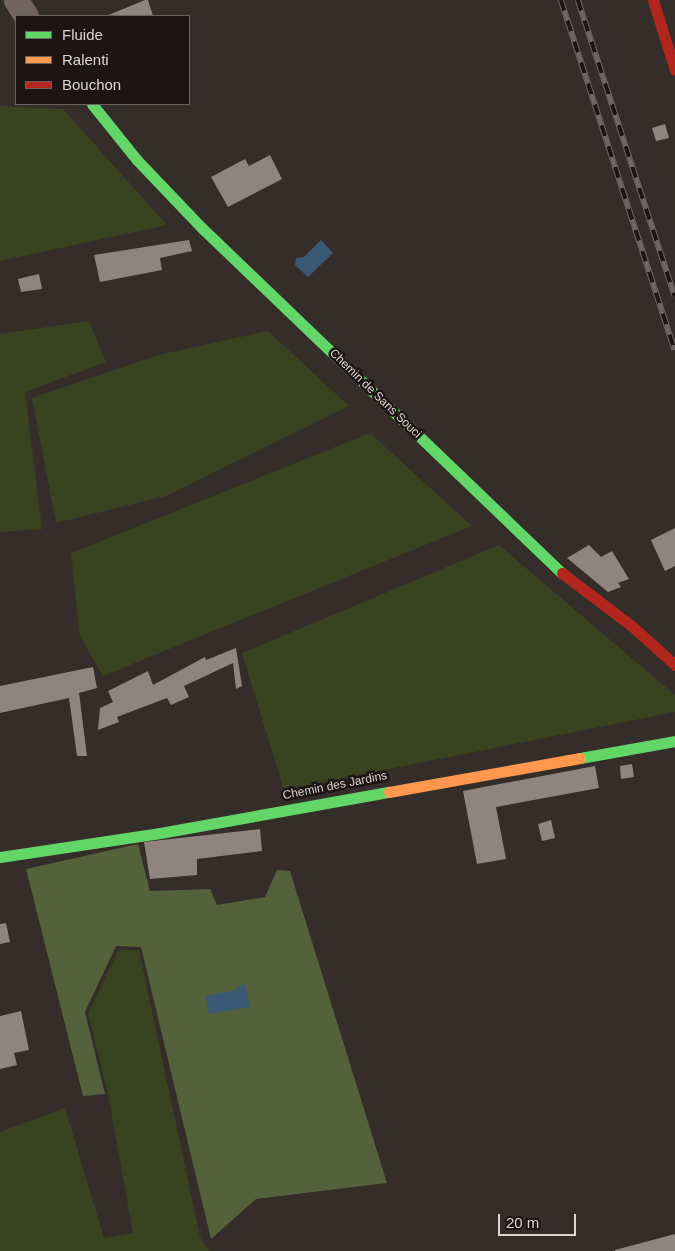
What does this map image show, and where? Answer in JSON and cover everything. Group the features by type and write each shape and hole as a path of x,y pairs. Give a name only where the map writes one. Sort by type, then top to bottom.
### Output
{"street":[{"path":"16,0 25,15"},
{"path":"653,0 675,70"},
{"name":"Chemin de Sans Souci","path":"93,105 137,160 203,229 555,567 633,627 675,666"},
{"name":"Chemin des Jardins","path":"0,856 160,833 675,741"}],"green space":[{"path":"0,106 63,109 167,225 0,261"},
{"path":"89,321 106,362 25,392 42,529 0,532 0,334"},
{"path":"268,331 349,406 166,496 56,523 32,398 158,355"},
{"path":"370,433 472,526 103,676 80,636 71,553"},
{"path":"499,545 675,695 675,712 284,790 242,653"},
{"path":"138,844 150,891 210,889 217,905 265,897 277,870 290,871 387,1183 256,1199 211,1239 141,947 116,946 85,1012 105,1094 83,1096 26,869"},
{"path":"119,950 139,950 200,1237 209,1251 0,1251 0,1132 65,1108 104,1238 133,1233 108,1094 88,1013"}],"water":[{"path":"321,240 333,253 308,277 295,265 296,258 304,257"},
{"path":"245,984 250,1007 209,1014 206,996 236,990 238,986"}],"building":[{"path":"148,0 153,15 108,15"},
{"path":"665,124 669,138 656,141 652,128"},
{"path":"270,155 282,179 228,207 211,177 245,159 249,166"},
{"path":"189,240 192,251 160,258 162,270 100,282 94,255"},
{"path":"39,274 42,289 21,292 18,279"},
{"path":"675,528 675,566 665,571 651,540"},
{"path":"589,545 601,557 612,551 629,579 618,583 621,587 608,592 567,558"},
{"path":"236,648 242,686 236,689 233,663 184,686 189,697 171,705 167,698 117,717 119,722 98,730 100,708 113,702 108,691 148,671 153,685 205,657 206,660"},
{"path":"93,667 97,688 79,693 87,756 77,756 69,698 0,713 0,686"},
{"path":"632,764 634,777 621,779 620,766"},
{"path":"595,766 599,788 496,807 506,859 477,864 463,791"},
{"path":"551,820 555,838 542,841 538,824"},
{"path":"260,829 262,851 197,859 197,875 150,879 144,842"},
{"path":"6,923 10,942 0,944 0,924"},
{"path":"21,1011 29,1050 14,1053 17,1065 0,1069 0,1016"},
{"path":"675,1234 675,1251 615,1251 615,1250"}],"railway":[{"path":"561,0 675,350"},
{"path":"578,0 675,297"}],"traffic: fast":[{"path":"93,105 137,160 203,229 562,573"},
{"path":"580,758 675,741"},
{"path":"0,857 160,833 389,792"}],"traffic: slow":[{"path":"389,792 580,758"}],"traffic: jam":[{"path":"653,0 675,70"},
{"path":"562,573 633,627 675,665"}]}
